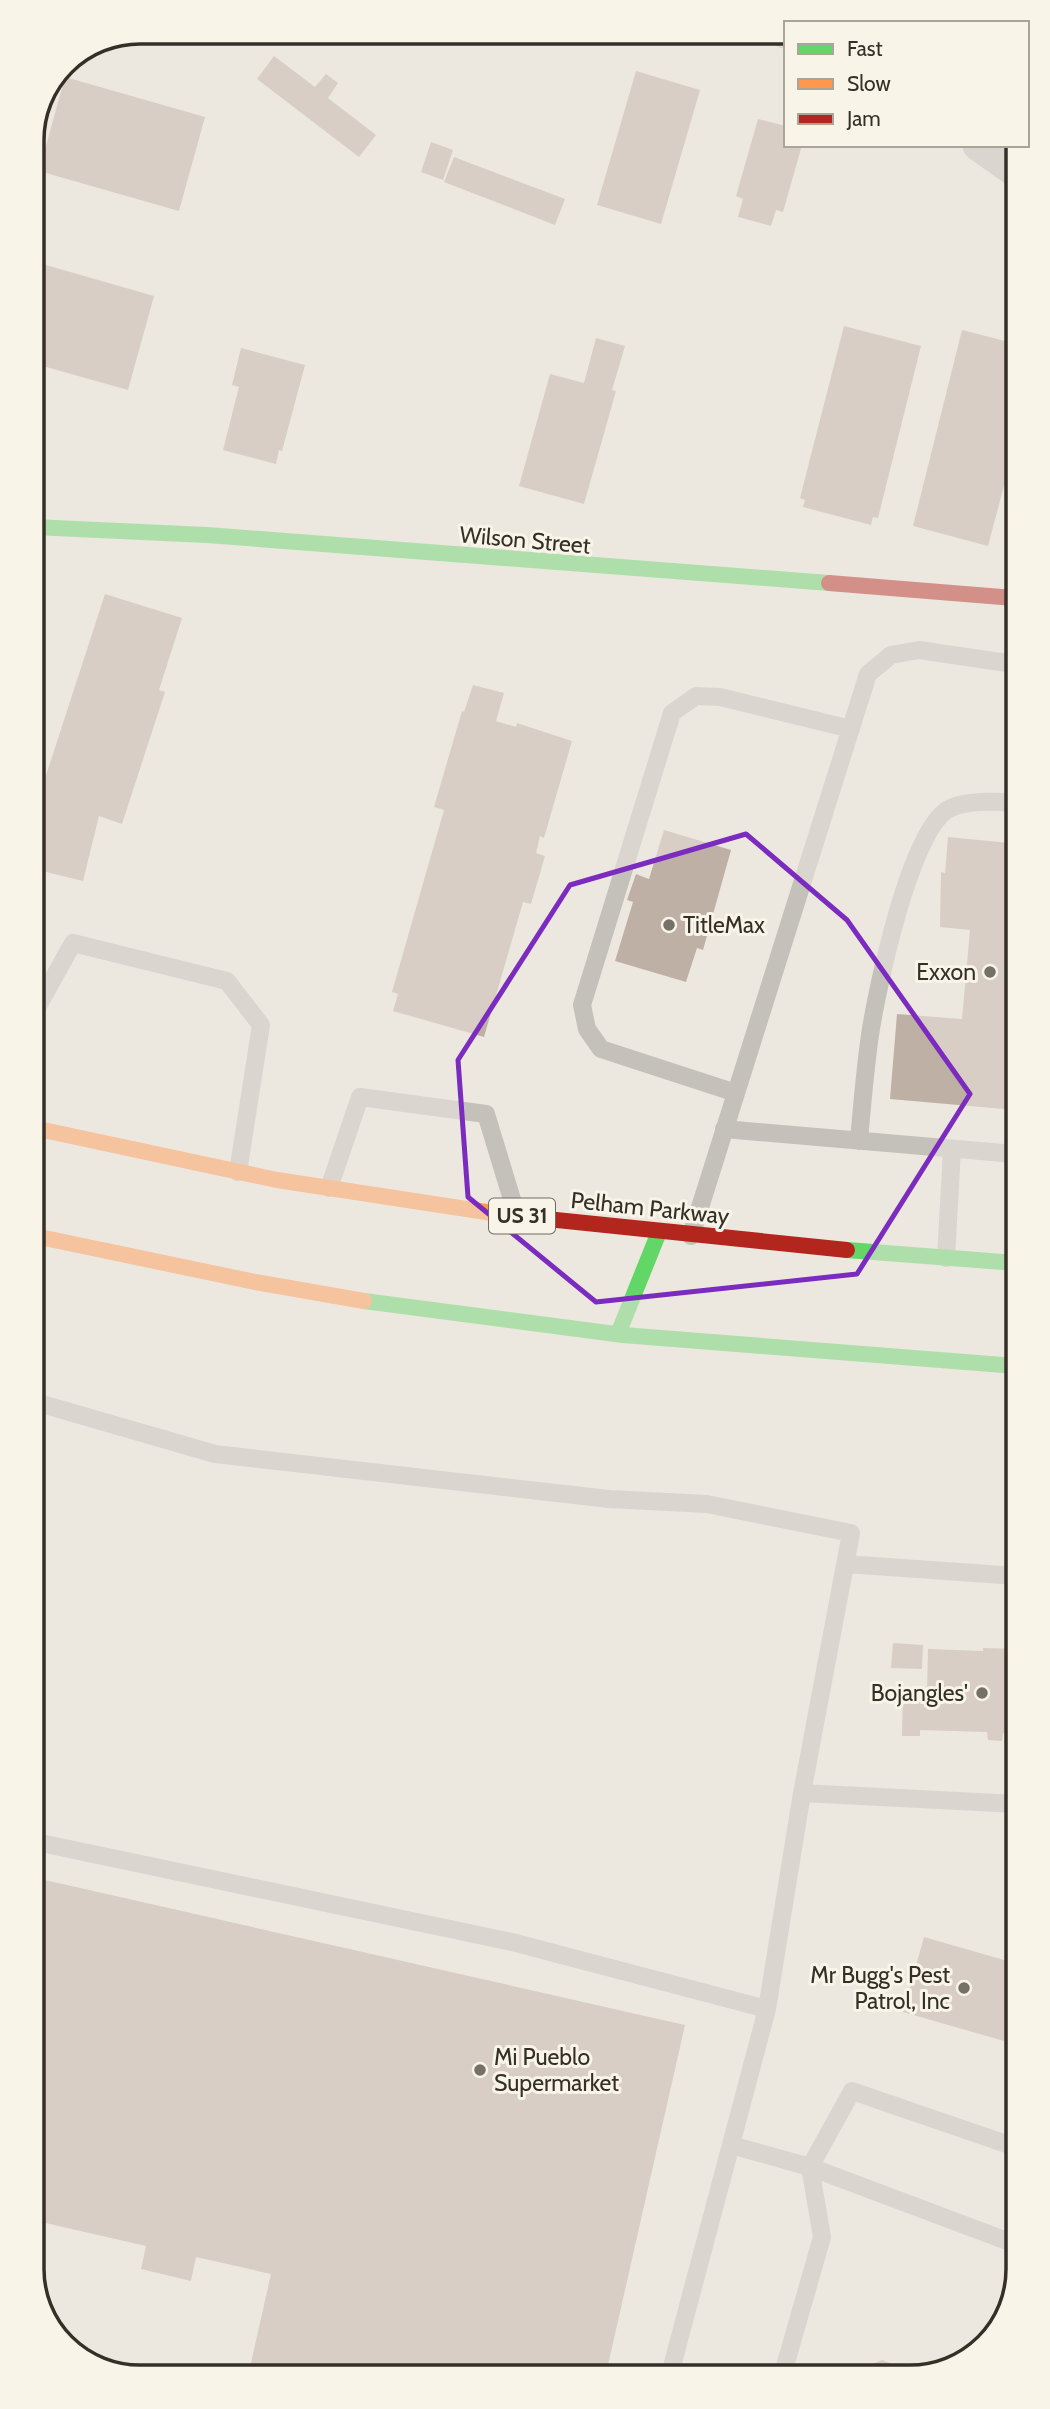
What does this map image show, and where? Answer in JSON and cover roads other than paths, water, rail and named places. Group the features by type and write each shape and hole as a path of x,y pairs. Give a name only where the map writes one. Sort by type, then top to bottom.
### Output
{"main road":[{"name":"Wilson Street","path":"44,527 216,535 650,573 860,583 1006,597"},
{"name":"Pelham Parkway","path":"44,1130 238,1172 517,1216 691,1236 1006,1262"},
{"path":"618,1334 659,1232"},
{"path":"44,1238 386,1305 618,1334 779,1350 1006,1365"}],"street":[{"path":"982,147 1006,164"}],"lane":[{"path":"691,1236 868,674 891,655 919,650 1006,663"},
{"path":"736,1093 601,1049 587,1029 582,1004 672,713 696,696 720,697 850,729"},
{"path":"859,1141 870,1033 905,884 925,837 947,810 988,800 1006,802"},
{"path":"44,995 73,943 227,981 261,1025 238,1172"},
{"path":"329,1188 360,1097 486,1114 517,1216"},
{"path":"724,1129 1006,1153"},
{"path":"946,1258 951,1149"},
{"path":"44,1405 215,1454 609,1499 707,1504 851,1533 802,1793 767,2009 672,2365"},
{"path":"845,1564 1006,1575"},
{"path":"802,1793 1006,1803"},
{"path":"44,1844 512,1942 767,2009"},
{"path":"785,2365 822,2237 810,2167 852,2091 1006,2144"},
{"path":"731,2145 810,2167 1006,2240"}],"place":[{"name":"TitleMax","path":"669,925"},
{"name":"Exxon","path":"990,972"},
{"name":"Bojangles'","path":"982,1693"},
{"name":"Mr Bugg's Pest Patrol, Inc","path":"964,1988"},
{"name":"Mi Pueblo Supermarket","path":"480,2070"}]}
